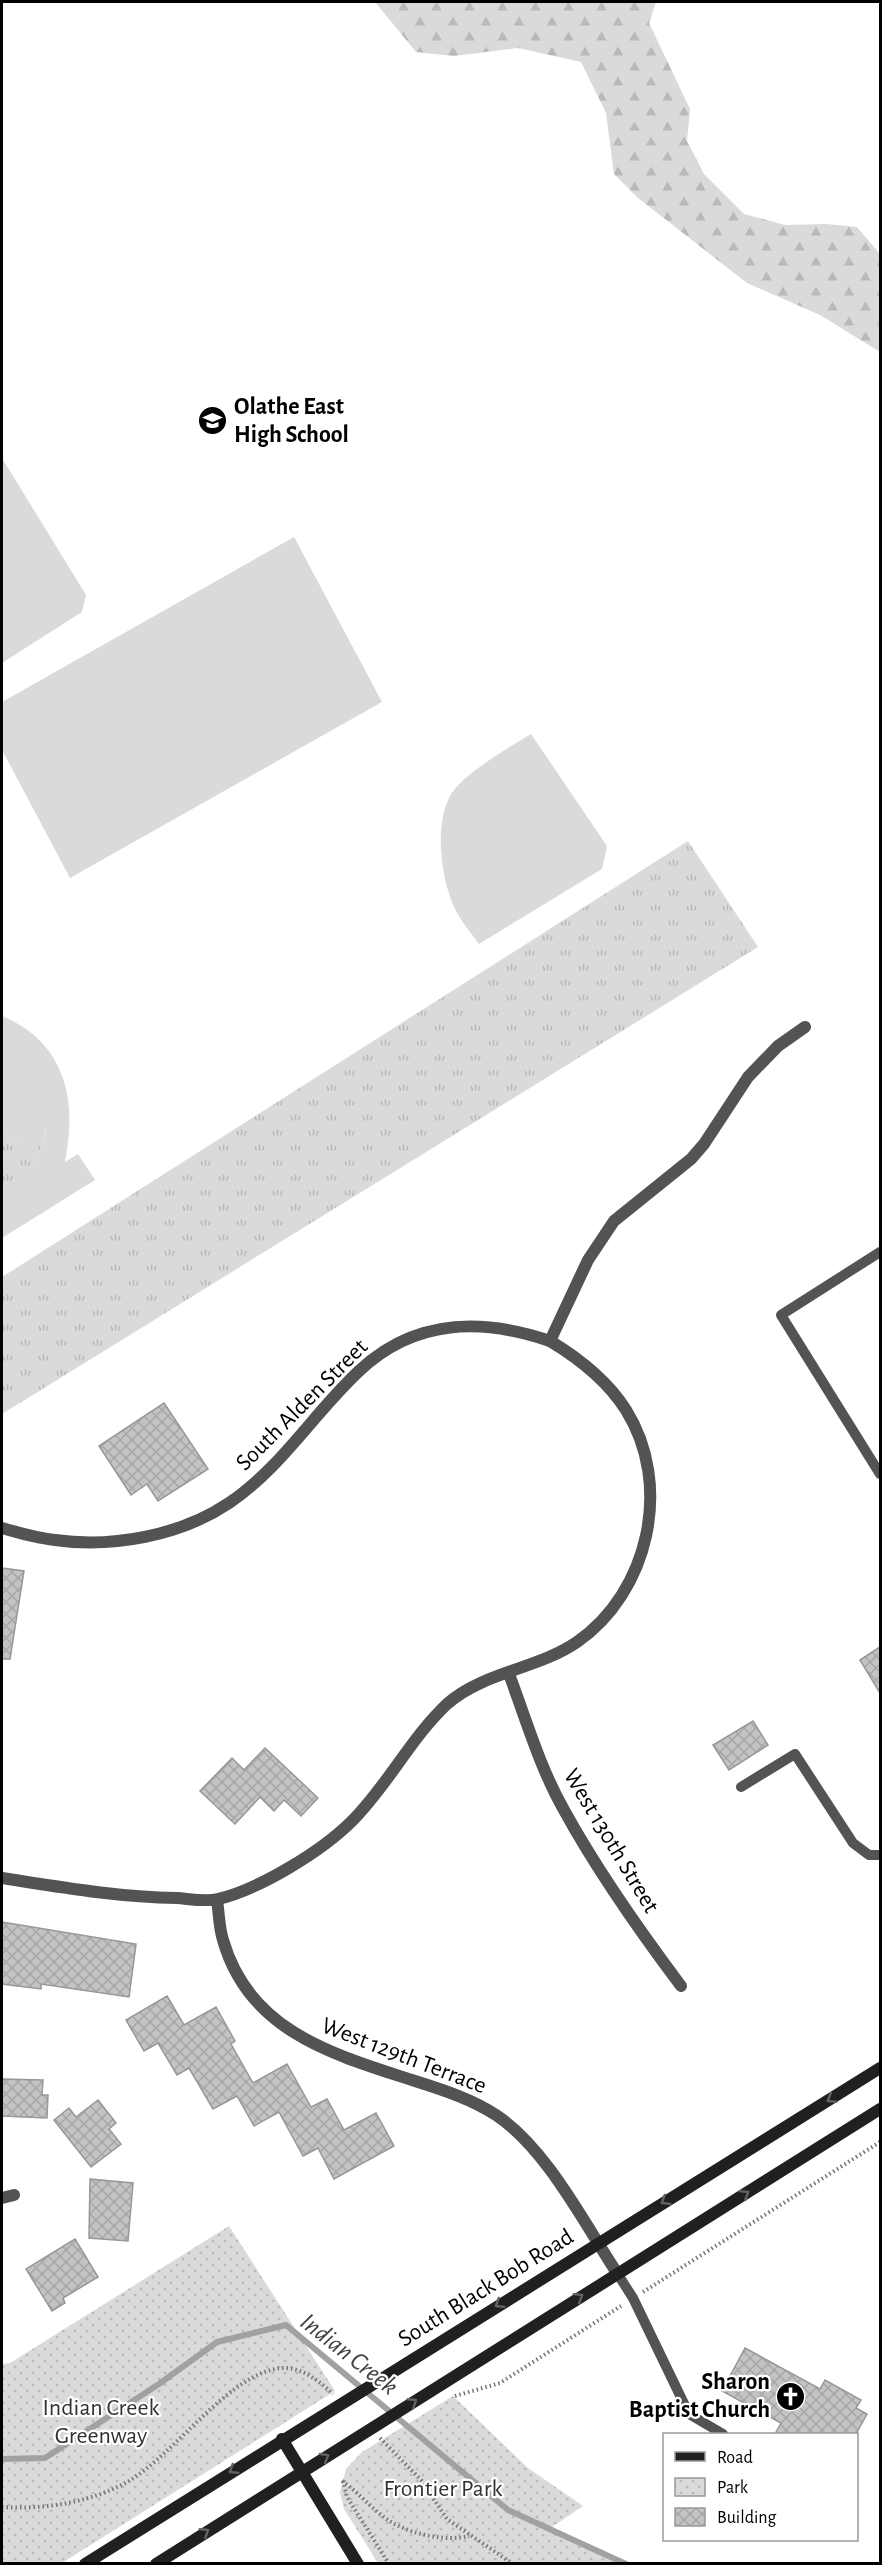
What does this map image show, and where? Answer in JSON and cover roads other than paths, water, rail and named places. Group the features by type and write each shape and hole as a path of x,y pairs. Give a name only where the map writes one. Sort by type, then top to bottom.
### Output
{"main road":[{"name":"South Black Bob Road","path":"85,2564 880,2068"},
{"path":"156,2564 880,2109"},
{"path":"282,2439 358,2564"}],"street":[{"path":"550,1341 588,1260 614,1221 691,1159 705,1144 748,1077 778,1046 805,1027"},
{"name":"South Alden Street","path":"2,1528 54,1540 84,1542 125,1540 173,1529 227,1505 280,1462 359,1371 379,1354 404,1341 456,1326 488,1325 519,1330 550,1341 576,1357 601,1379 627,1412 637,1431 650,1481 648,1524 644,1547 630,1584 604,1619 563,1652 477,1685 451,1701 434,1716 352,1821 321,1847 286,1870 217,1900"},
{"name":"West 130th Street","path":"509,1674 546,1773 564,1810 647,1941 681,1986"},
{"path":"2,1878 123,1897 217,1900"},
{"name":"West 129th Terrace","path":"217,1900 222,1940 237,1972 252,1997 277,2022 303,2040 333,2055 455,2094 496,2115 529,2142 617,2273"}],"lane":[{"path":"880,1252 781,1315 880,1474"},
{"path":"741,1786 795,1754 852,1843 868,1855 880,1855"},
{"path":"617,2273 633,2298 689,2414 721,2433"}],"waterway":[{"name":"Indian Creek","path":"2,2459 45,2458 159,2384 217,2342 286,2325 508,2510 626,2564"}],"place":[{"name":"Olathe East High School","path":"213,421"},
{"name":"Sharon Baptist Church","path":"791,2396"}],"park label":[{"name":"Indian Creek Greenway","path":"101,2422"},
{"name":"Frontier Park","path":"443,2489"}]}
